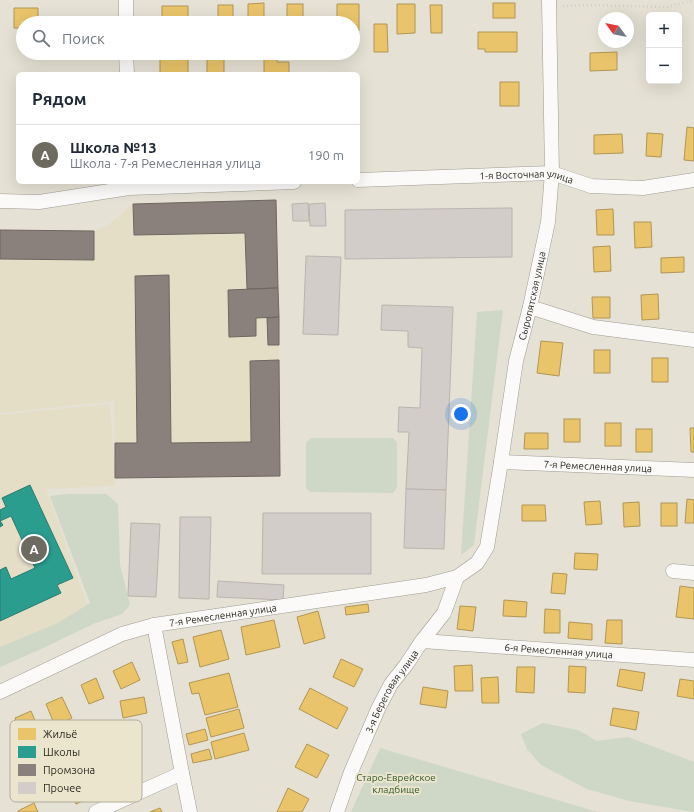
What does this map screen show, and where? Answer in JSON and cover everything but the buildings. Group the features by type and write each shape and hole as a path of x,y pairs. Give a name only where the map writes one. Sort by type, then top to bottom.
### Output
{"street":[{"path":"126,0 126,16"},
{"name":"Сыропятская улица","path":"457,577 476,563 487,548 516,361 530,307 548,222 552,173 553,3"},
{"path":"126,60 127,72"},
{"name":"1-я Восточная улица","path":"360,180 552,173 591,186 643,188 694,180"},
{"path":"0,201 39,202 128,185 183,184"},
{"path":"530,307 592,327 694,340"},
{"name":"7-я Ремесленная улица","path":"501,462 694,470"},
{"path":"673,571 694,573"},
{"name":"7-я Ремесленная улица","path":"0,692 122,634 154,625 426,585 457,577"},
{"name":"3-я Береговая улица","path":"336,812 351,772 378,709 391,684 444,613 457,577"},
{"path":"154,625 190,812"},
{"name":"6-я Ремесленная улица","path":"422,641 694,660"},
{"path":"142,791 182,773"},
{"path":"96,812 118,802"}],"path":[{"path":"553,3 667,8 694,0"}],"shaded area":[{"path":"276,200 280,476 115,478 115,486 46,489 89,610 0,658 0,415 110,404 115,477 114,401 0,413 0,230 94,231 107,226 133,204"}],"green space":[{"path":"503,310 474,545 461,555 477,312"},
{"path":"311,438 393,438 397,442 397,488 393,493 310,492 306,488 306,443"},
{"path":"68,494 106,494 118,504 120,565 130,605 122,614 93,624 0,667 0,647 58,623 90,603 50,496"},
{"path":"543,723 578,730 597,741 628,737 694,762 694,812 629,801 587,789 541,765 527,749 521,734"},
{"name":"Старо-Еврейское кладбище","path":"380,748 598,812 351,812"}],"place":[{"name":"Школа №13","path":"34,549"}]}
